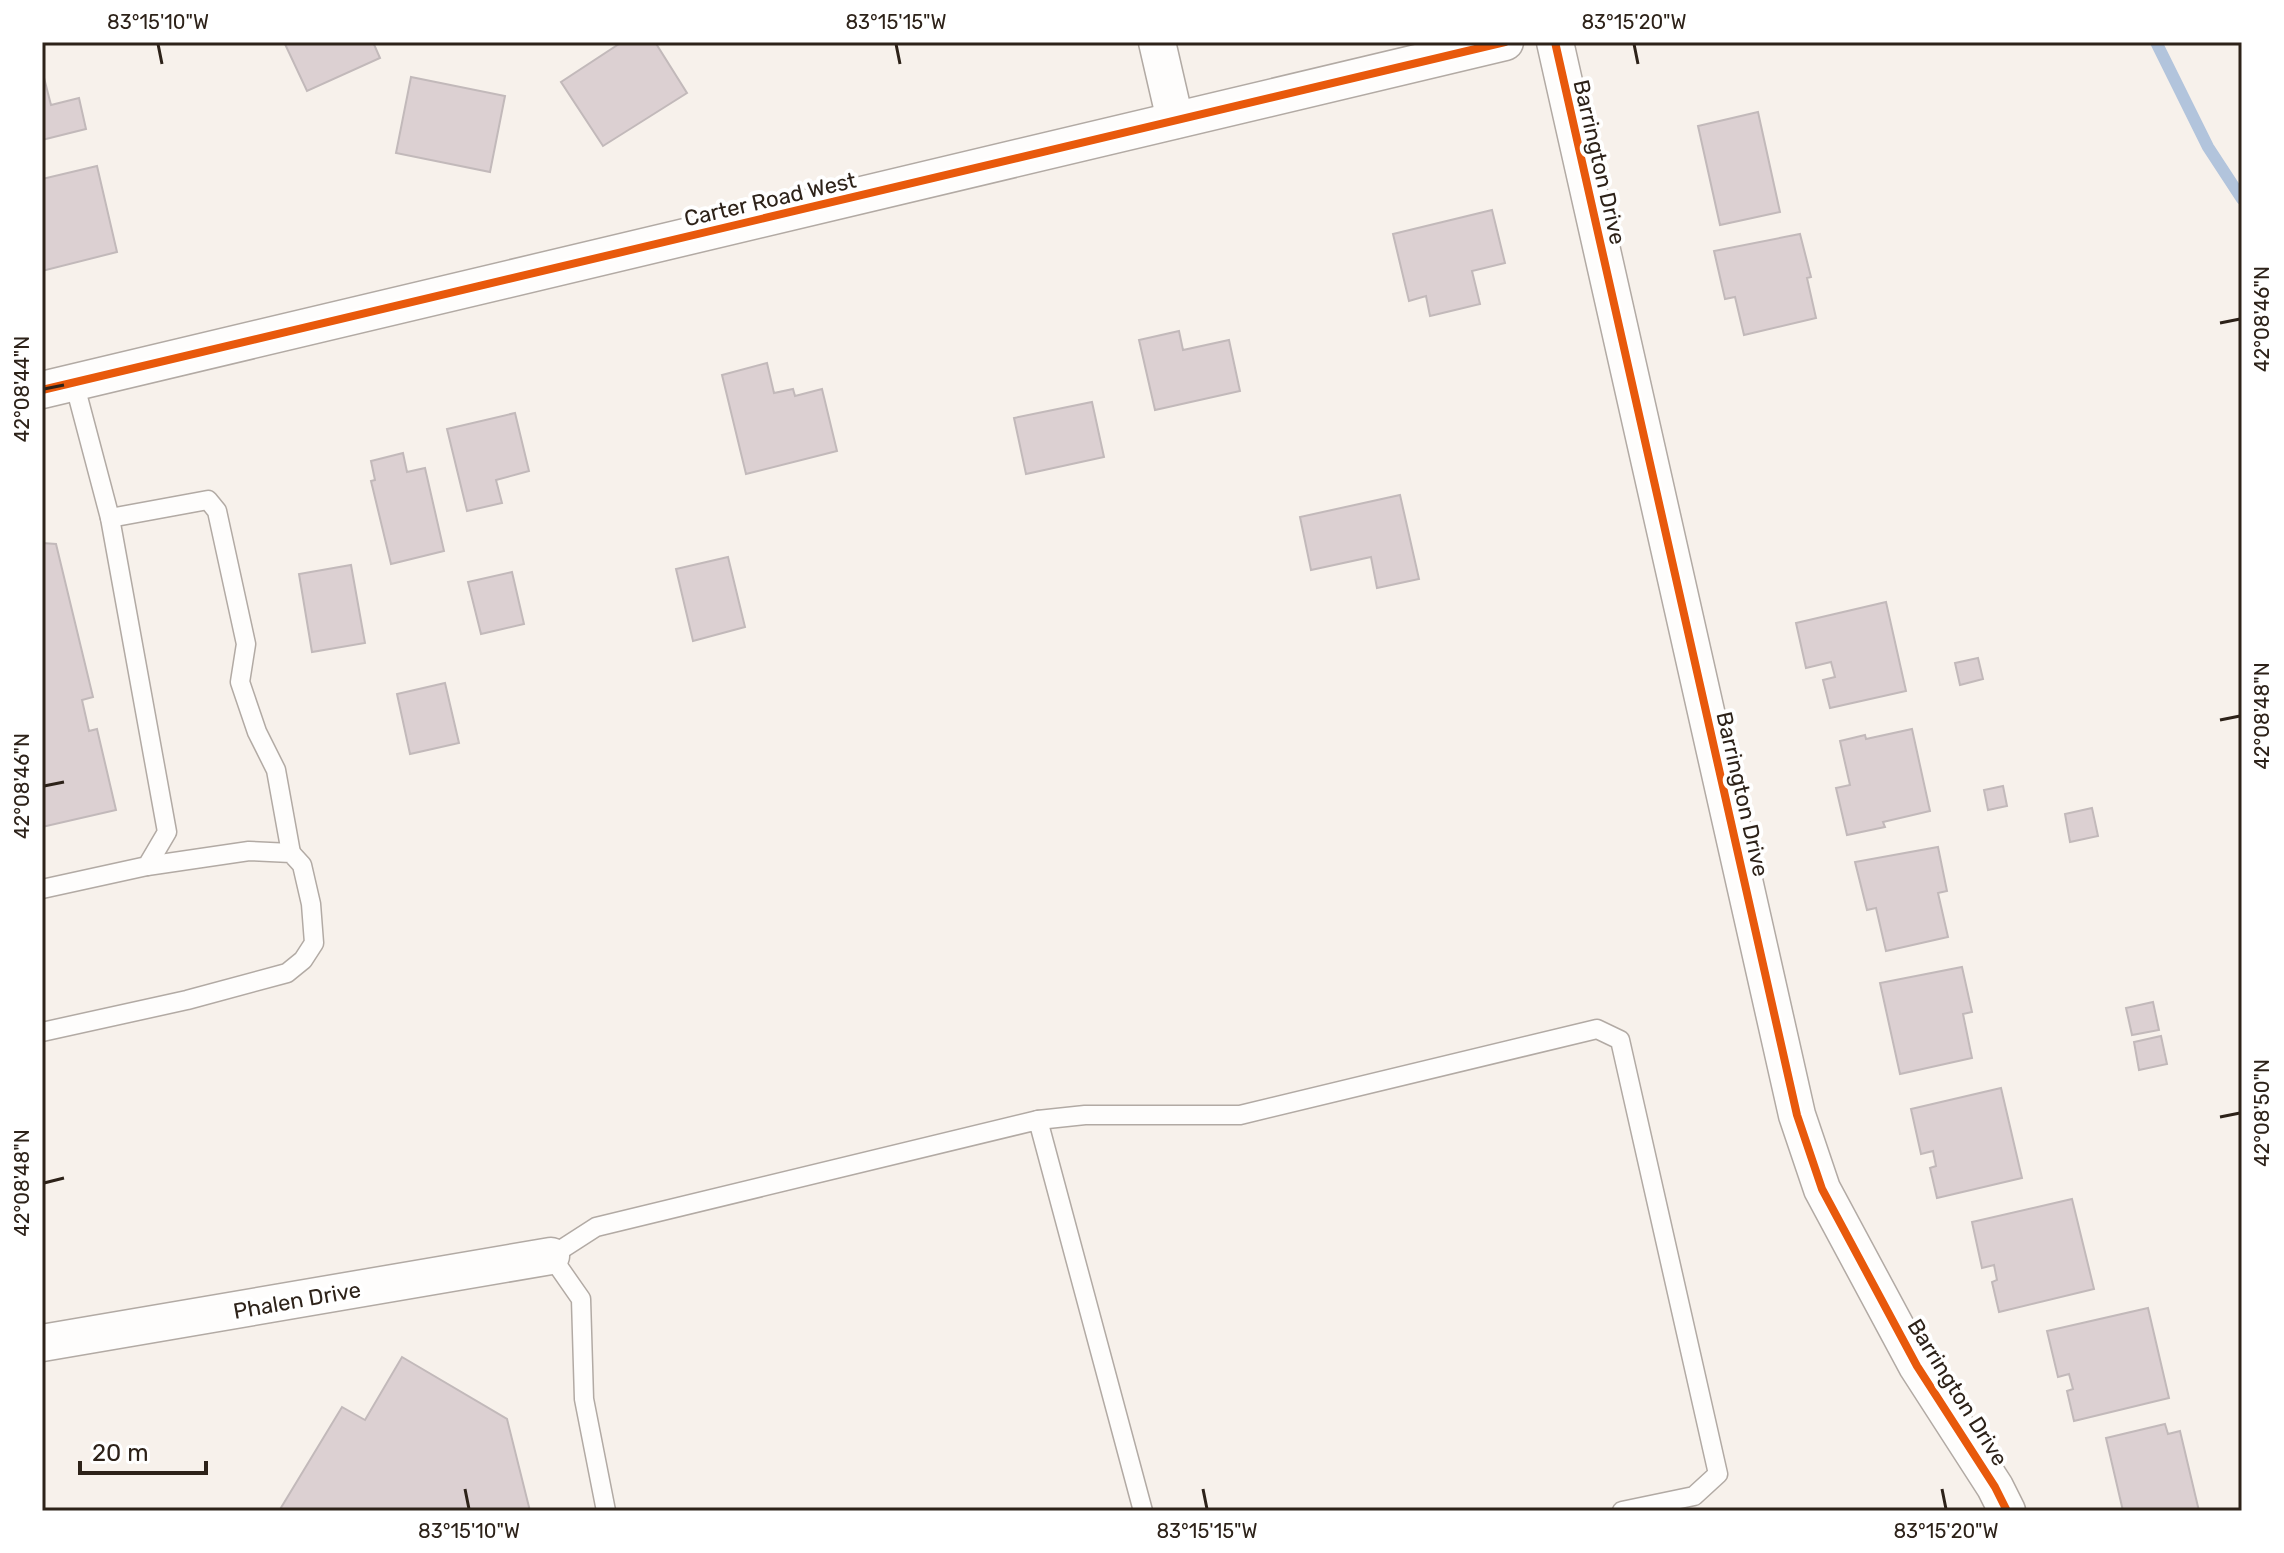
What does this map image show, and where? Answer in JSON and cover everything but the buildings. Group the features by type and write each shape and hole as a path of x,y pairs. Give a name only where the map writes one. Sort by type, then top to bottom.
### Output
{"street":[{"path":"1157,42 1175,120"},
{"name":"Carter Road West","path":"58,386 1505,42"},
{"name":"Barrington Drive","path":"1555,42 1797,1115 1822,1189 1917,1366 1995,1487 2007,1511"},
{"name":"Phalen Drive","path":"42,1343 551,1256"}],"lane":[{"path":"58,386 110,518 167,832 147,866"},
{"path":"42,1032 187,1000 287,973 303,960 314,943 311,904 302,865 291,853 276,770 257,732 240,682 246,644 217,511 208,500 110,518"},
{"path":"42,889 147,866 249,851 291,853"},
{"path":"606,1511 584,1399 581,1299 551,1256 596,1227 1038,1120 1085,1115 1240,1115 1597,1029 1620,1040 1718,1474 1694,1496 1622,1511"},
{"path":"1038,1120 1143,1511"}],"waterway":[{"path":"2156,42 2208,147 2242,199"}],"cycle path":[{"path":"42,390 1505,42"},
{"path":"1555,42 1797,1115 1822,1189 1917,1366 1995,1487 2007,1511"}]}
